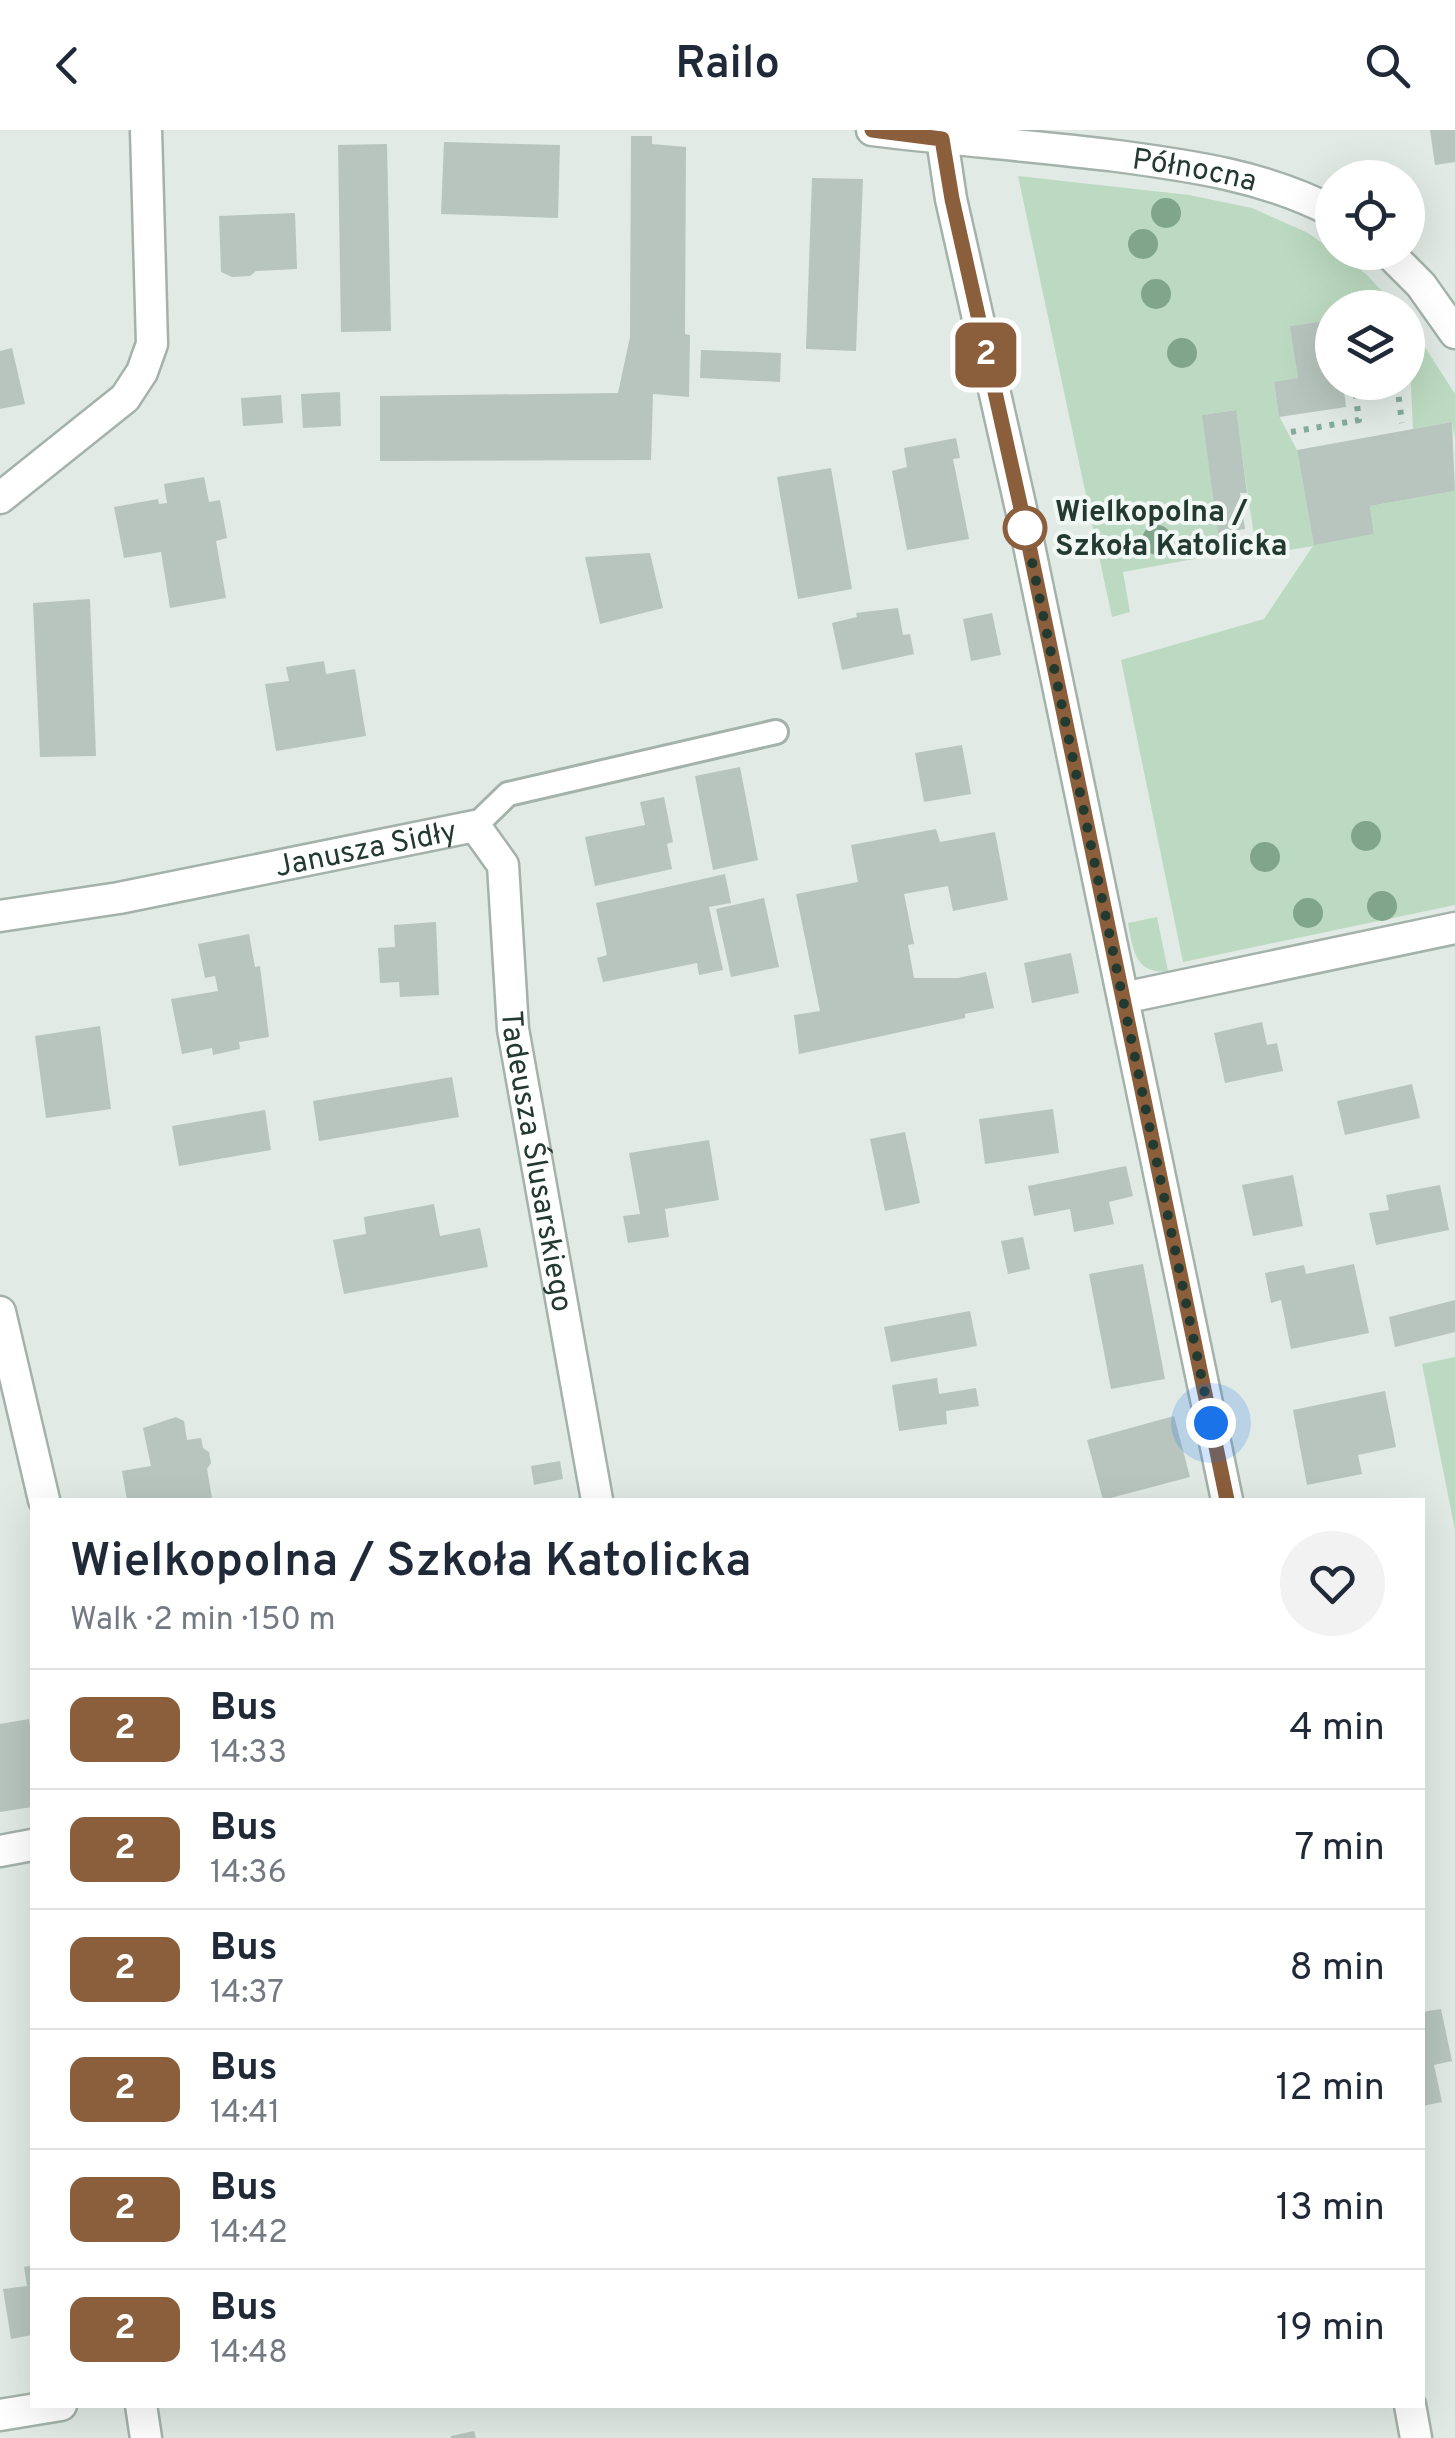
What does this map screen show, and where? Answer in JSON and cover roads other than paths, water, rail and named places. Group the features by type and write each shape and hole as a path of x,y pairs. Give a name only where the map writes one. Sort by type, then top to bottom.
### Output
{"street":[{"path":"0,498 125,398 142,372 152,344 146,130"},
{"name":"Północna","path":"872,130 1230,172 1315,202"},
{"path":"942,139 1227,1498"},
{"path":"1406,270 1455,333"},
{"name":"Janusza Sidły","path":"0,916 119,898 475,826"},
{"name":"Tadeusza Ślusarskiego","path":"475,826 503,864 514,1029 597,1498"},
{"path":"1123,998 1455,928"},
{"path":"0,1312 44,1498"},
{"path":"0,1851 30,1845"},
{"path":"0,2415 43,2408"},
{"path":"141,2408 146,2438"},
{"path":"1411,2408 1416,2438"}],"lane":[{"name":"Janusza Sidły","path":"475,826 508,794 776,732"}],"place":[{"name":"Wielkopolna / Szkoła Katolicka","path":"1025,528"}]}
